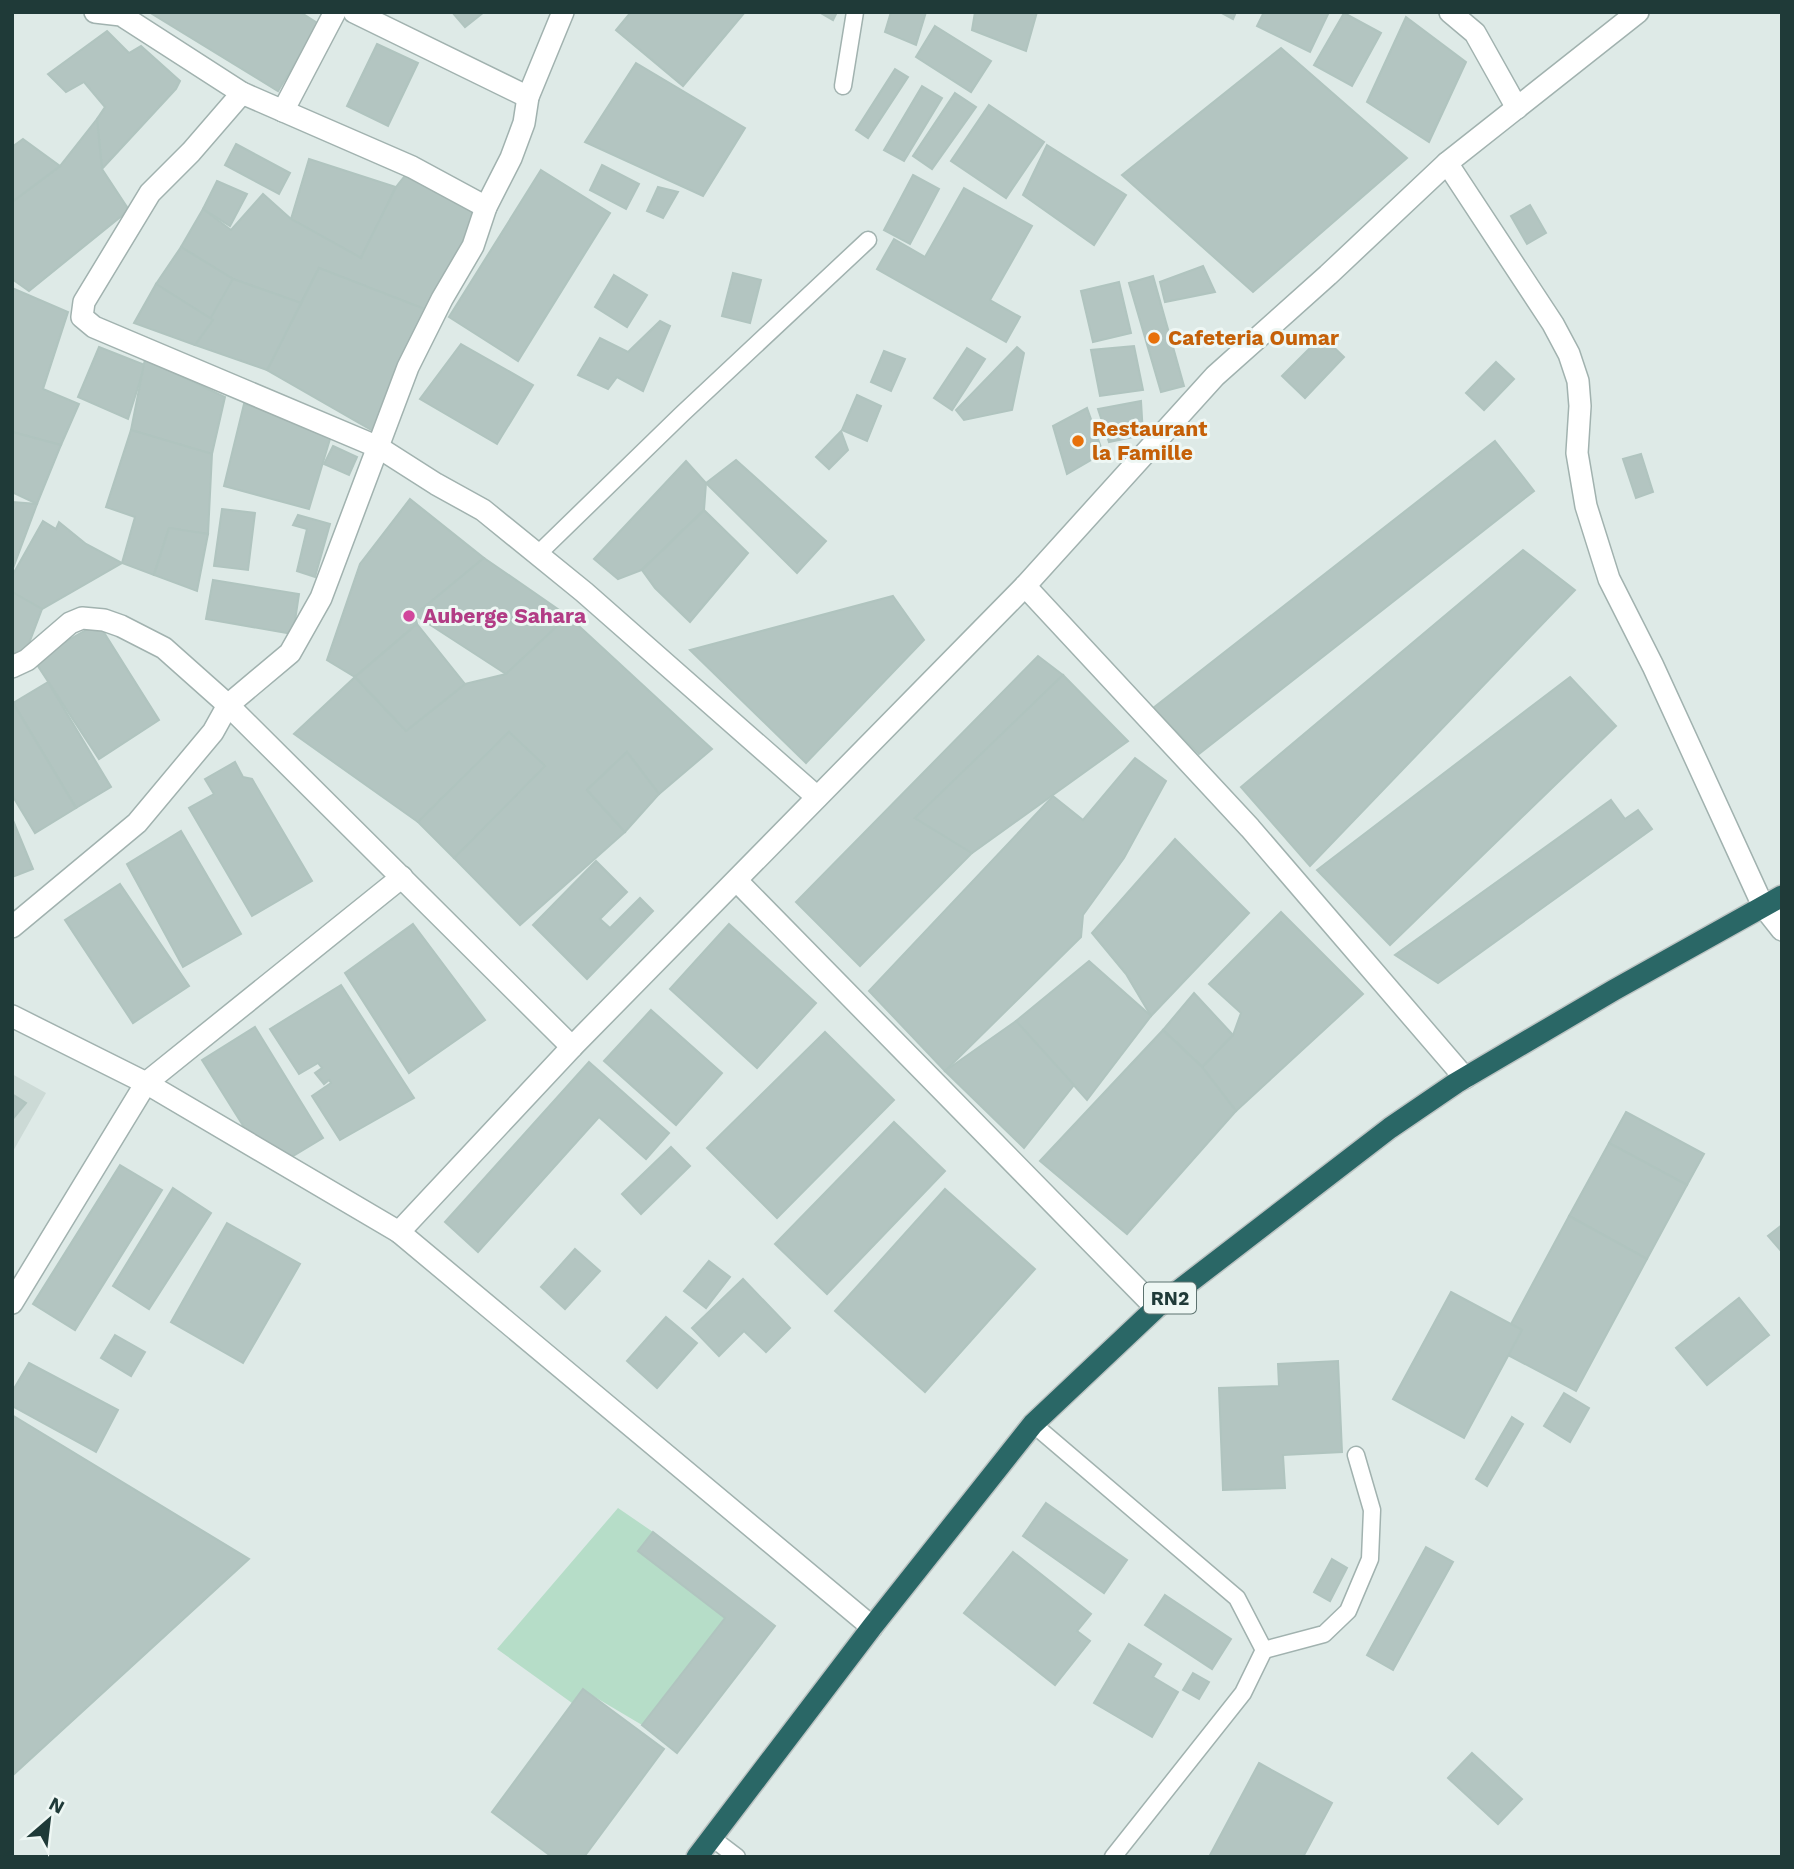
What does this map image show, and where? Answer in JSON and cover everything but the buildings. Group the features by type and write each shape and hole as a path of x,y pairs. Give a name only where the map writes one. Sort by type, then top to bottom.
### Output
{"highway":[{"name":"RN2","path":"697,1857 872,1627 1034,1424 1156,1308 1390,1128 1465,1078 1772,901"}],"street":[{"path":"95,12 122,14 242,93 412,167 486,207"},
{"path":"283,111 335,12"},
{"path":"354,12 528,97"},
{"path":"12,927 136,823 213,732 228,705 290,653 321,598 408,367 442,299 473,246 486,207 511,158 524,123 528,97 563,12"},
{"path":"1450,12 1475,33 1517,108"},
{"path":"399,1232 572,1047 1025,586 1215,376 1447,163 1638,12"},
{"path":"242,93 191,152 150,192 84,302 82,317 94,327 378,447 483,510 538,554 817,797"},
{"path":"1447,163 1553,324 1569,354 1578,381 1580,406 1577,453 1587,506 1609,579 1772,901 1782,930"},
{"path":"1025,586 1250,828 1465,1078"},
{"path":"12,667 27,660 70,622 82,618 103,620 164,648 228,705 572,1047"},
{"path":"12,1303 146,1083 402,877"},
{"path":"737,881 1156,1308"},
{"path":"12,1016 146,1083 399,1232 872,1627"}],"lane":[{"path":"843,86 855,12"},
{"path":"538,554 672,423 868,240"},
{"path":"1034,1424 1237,1598 1264,1650"},
{"path":"1112,1857 1243,1693 1264,1650 1324,1634 1348,1611 1370,1559 1373,1510 1356,1455"},
{"path":"712,1838 737,1857"}],"shaded area":[{"path":"12,1074 46,1093 12,1153"}],"green space":[{"path":"618,1508 653,1532 638,1551 725,1618 642,1725 583,1690 572,1703 497,1649"}],"place":[{"name":"Cafeteria Oumar","path":"1154,338"},
{"name":"Restaurant la Famille","path":"1078,441"},
{"name":"Auberge Sahara","path":"409,616"}]}
